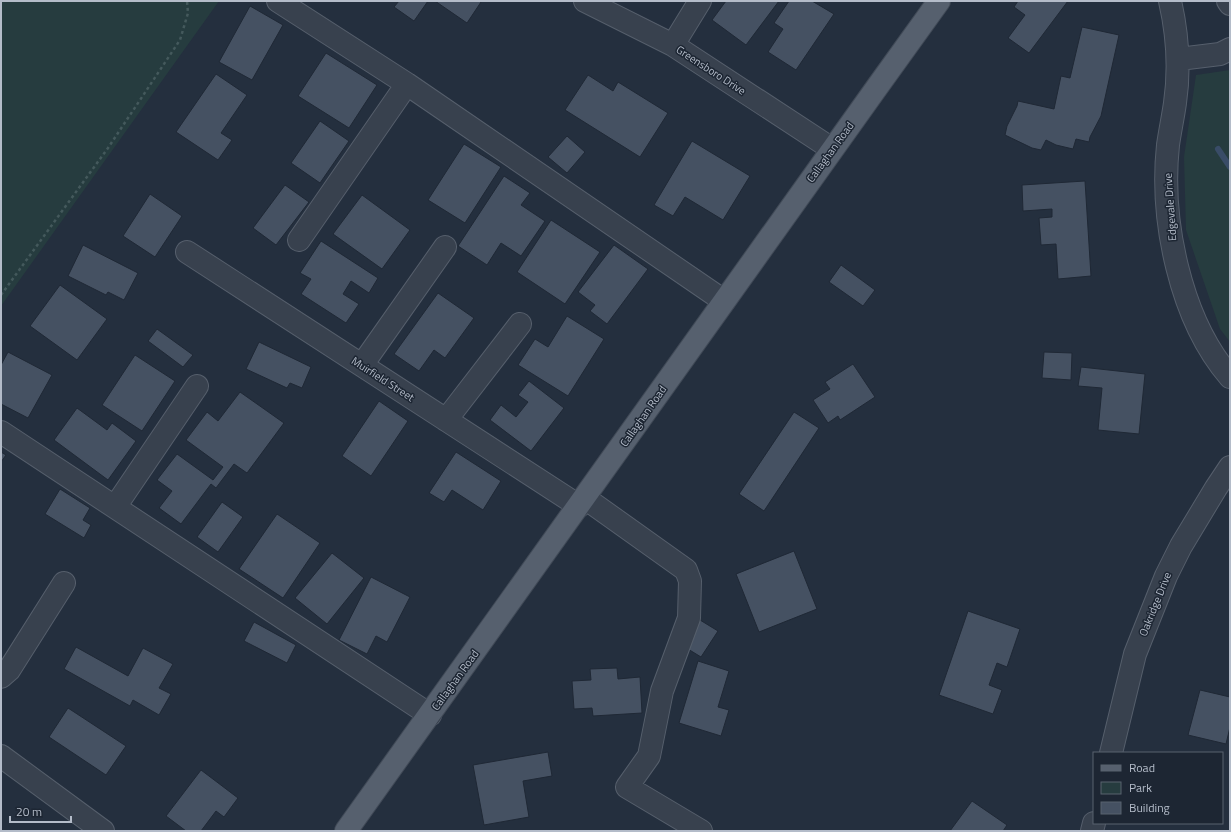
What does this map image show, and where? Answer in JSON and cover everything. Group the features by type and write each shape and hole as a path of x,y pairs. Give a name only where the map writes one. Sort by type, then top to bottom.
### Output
{"main road":[{"name":"Callaghan Road","path":"346,831 939,1"}],"street":[{"path":"278,1 407,84 724,301"},
{"name":"Greensboro Drive","path":"585,1 673,45 832,149"},
{"path":"673,45 700,1"},
{"name":"Edgevale Drive","path":"1170,1 1175,22 1179,59 1176,102 1168,145 1166,180 1168,216 1173,252 1182,286 1195,320 1212,352 1230,377"},
{"path":"1179,59 1220,54 1230,49"},
{"path":"299,240 407,84"},
{"path":"362,366 445,247"},
{"name":"Muirfield Street","path":"187,252 446,420 582,502 686,570 690,581 689,618 662,691 649,756 627,787 701,831"},
{"path":"446,420 520,324"},
{"path":"115,507 197,386"},
{"path":"1,432 430,715"},
{"name":"Oakridge Drive","path":"1111,752 1135,654 1166,576 1181,546 1230,467"},
{"path":"1,677 8,670 64,583"},
{"path":"1,756 103,831"}],"path":[{"path":"1,295 108,148 180,40 188,13 187,1"}],"green space":[{"path":"1,1 219,1 1,306"},
{"path":"1230,70 1230,342 1220,329 1186,230 1184,157 1196,75"}],"building":[{"path":"399,1 428,1 414,21 394,7"},
{"path":"435,1 479,1 481,2 467,23"},
{"path":"726,1 779,1 746,45 712,20"},
{"path":"789,1 812,1 834,14 796,70 768,52 783,29 774,23"},
{"path":"1018,1 1068,1 1029,53 1008,38 1025,15 1014,7"},
{"path":"250,6 283,25 252,80 219,62"},
{"path":"1082,27 1119,35 1101,116 1089,142 1076,139 1073,149 1056,145 1046,140 1041,150 1032,148 1005,135 1007,126 1018,101 1054,109 1061,76 1070,78"},
{"path":"326,53 377,85 349,128 298,96"},
{"path":"216,74 247,95 221,133 232,140 218,160 176,132"},
{"path":"588,75 613,91 618,82 668,113 640,157 565,110"},
{"path":"320,121 349,141 320,183 291,163"},
{"path":"567,136 585,152 567,173 548,157"},
{"path":"692,141 750,176 723,220 685,197 673,216 654,205"},
{"path":"464,144 501,167 465,223 428,200"},
{"path":"504,176 530,193 521,205 545,221 521,256 501,243 487,265 458,246"},
{"path":"1085,181 1091,276 1058,279 1056,244 1041,245 1039,218 1052,217 1052,209 1023,211 1022,185"},
{"path":"285,185 309,202 276,245 253,228"},
{"path":"150,194 182,216 155,257 123,236"},
{"path":"362,195 410,230 382,269 333,234"},
{"path":"551,220 600,252 565,304 517,272"},
{"path":"321,241 378,278 369,293 351,281 343,294 359,304 346,323 301,294 311,279 300,273"},
{"path":"83,245 138,273 124,300 108,292 106,295 68,276"},
{"path":"614,245 648,269 607,324 590,311 595,305 578,292"},
{"path":"841,265 875,290 863,306 829,282"},
{"path":"60,285 107,319 77,360 30,326"},
{"path":"438,293 474,318 445,358 434,350 419,371 394,354"},
{"path":"567,316 604,339 568,396 518,365 535,339 548,347"},
{"path":"157,329 193,355 183,367 148,341"},
{"path":"259,342 311,367 302,388 290,383 287,388 246,369"},
{"path":"8,352 52,375 28,418 1,404 1,365"},
{"path":"1044,352 1072,353 1071,380 1042,378"},
{"path":"135,355 175,381 142,431 102,405"},
{"path":"853,364 875,397 840,420 838,416 828,423 813,400 830,389 825,382"},
{"path":"1081,367 1145,374 1139,434 1098,430 1102,388 1078,386"},
{"path":"529,381 564,408 531,451 490,420 501,405 516,417 528,402 518,395"},
{"path":"240,392 284,423 247,473 234,464 216,488 211,484 181,524 159,508 172,491 157,480 177,454 213,480 223,467 186,440 207,412 218,421"},
{"path":"379,401 408,421 371,476 342,456"},
{"path":"77,408 107,430 112,423 136,441 108,480 54,440"},
{"path":"794,412 819,428 764,511 739,494"},
{"path":"1,452 6,455 1,462"},
{"path":"456,452 501,481 483,510 452,490 444,502 429,493"},
{"path":"60,489 90,508 83,520 91,525 84,538 45,514"},
{"path":"222,502 243,517 218,552 197,537"},
{"path":"277,514 320,543 283,598 239,569"},
{"path":"794,551 817,609 759,632 736,574"},
{"path":"332,553 364,578 327,624 295,598"},
{"path":"371,577 410,597 387,642 376,636 367,654 339,640"},
{"path":"968,611 1020,629 1007,667 997,663 989,685 1002,690 993,714 939,695"},
{"path":"700,620 718,631 701,657 683,646"},
{"path":"254,622 296,645 287,663 244,641"},
{"path":"76,647 128,676 143,648 173,664 159,688 171,694 159,715 133,700 130,706 64,669"},
{"path":"698,661 729,671 718,707 729,710 721,736 679,723"},
{"path":"617,668 618,679 640,677 642,713 593,716 592,708 574,709 572,681 591,680 590,669"},
{"path":"1200,690 1230,697 1230,727 1226,744 1188,735"},
{"path":"68,708 126,746 106,775 49,737"},
{"path":"548,752 552,776 523,781 529,817 484,825 473,765"},
{"path":"201,770 238,798 224,817 216,811 201,831 186,831 166,816"},
{"path":"972,801 1007,825 1003,831 950,831"}],"waterway":[{"path":"1218,149 1230,167"}]}
